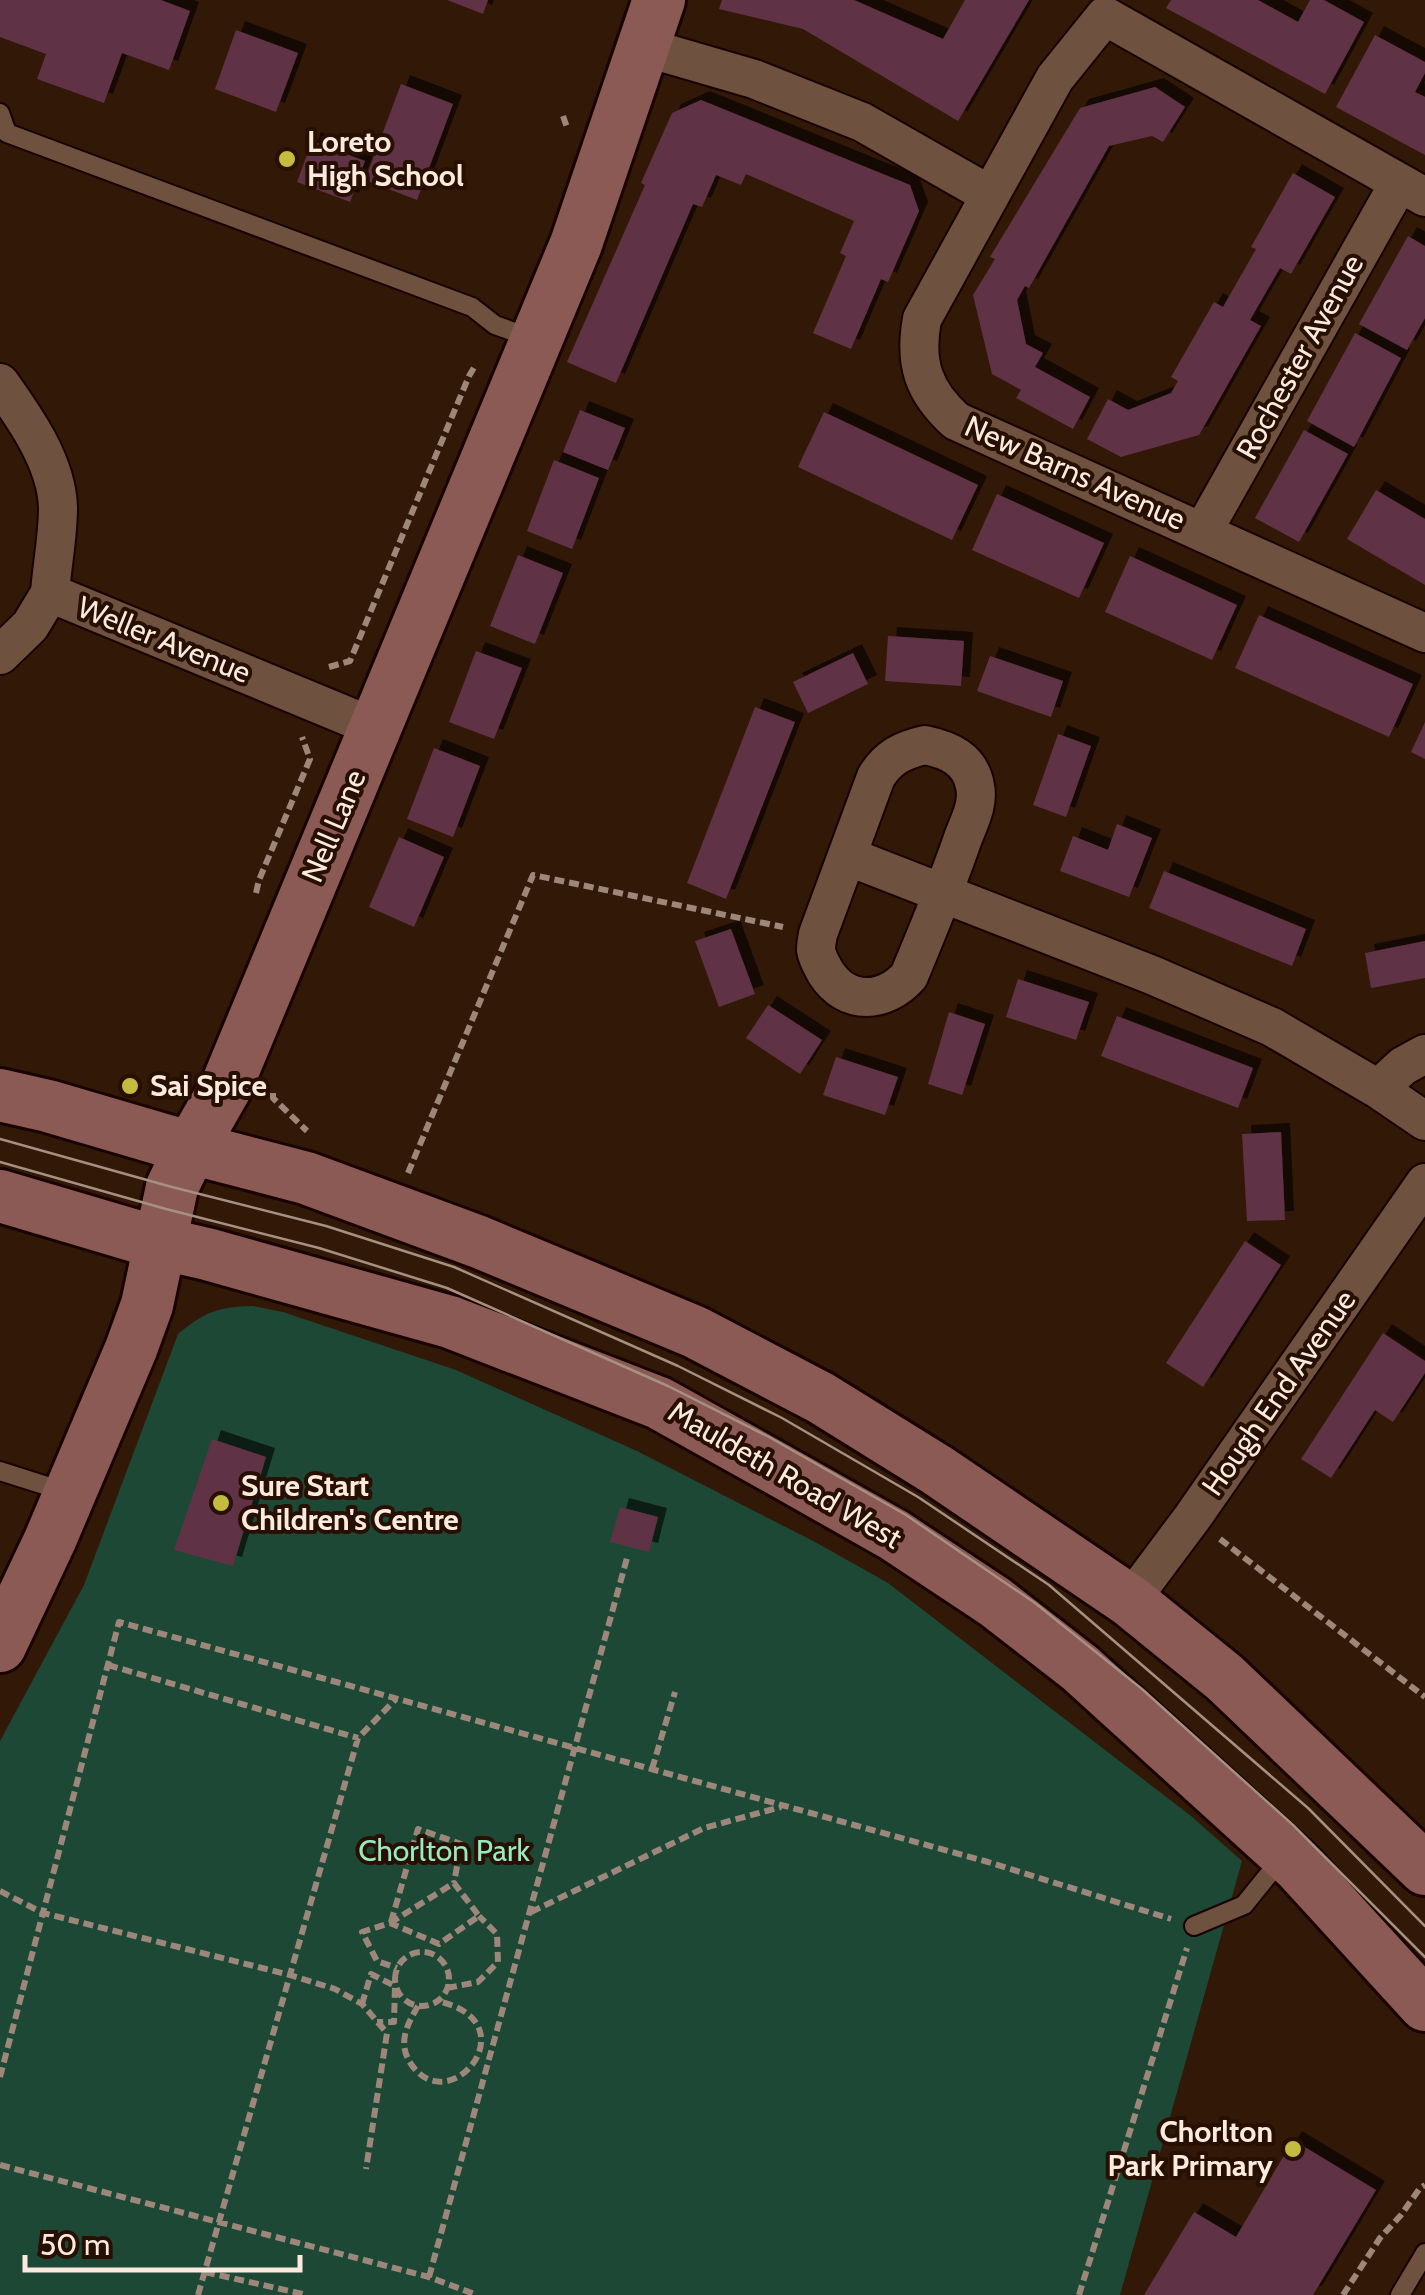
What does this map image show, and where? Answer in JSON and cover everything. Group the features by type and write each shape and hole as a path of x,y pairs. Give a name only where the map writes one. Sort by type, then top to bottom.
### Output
{"street":[{"name":"New Barns Avenue","path":"1412,190 1106,16 1054,78 922,320 918,340 924,380 932,396 956,420 1425,633"},
{"path":"652,23 754,79 862,122 990,195"},
{"name":"Nell Lane","path":"0,1646 50,1540 131,1348 147,1304 172,1188 227,1085 576,244 652,23"},
{"name":"Rochester Avenue","path":"1202,531 1412,190"},
{"name":"Weller Avenue","path":"0,383 47,458 58,506 50,593 376,728"},
{"path":"0,655 30,626 50,593"},
{"path":"925,745 944,748 960,758 969,768 975,786 975,804 945,892 908,976 899,987 872,998 859,997 830,980 816,950 818,934 876,777 883,766 908,749 925,745"},
{"path":"847,856 1152,975 1272,1027 1425,1121"},
{"path":"1378,1089 1402,1066 1425,1054"},
{"path":"0,1094 306,1178 479,1242 694,1332 820,1398 938,1470 1130,1601 1225,1678 1425,1869"},
{"name":"Hough End Avenue","path":"1130,1601 1425,1183"},
{"name":"Mauldeth Road West","path":"0,1196 450,1322 659,1402 894,1536 995,1602 1080,1668 1285,1853 1425,2005"}],"lane":[{"path":"0,113 8,133 472,306 495,326 536,340"},
{"path":"0,1471 68,1492"},
{"path":"1194,1926 1244,1905 1285,1853"},
{"path":"1400,2295 1425,2252"}],"path":[{"path":"320,669 350,661 468,376 477,363"},
{"path":"254,909 259,880 310,759 298,724"},
{"path":"404,1181 533,875 818,934"},
{"path":"275,1082 273,1098 316,1140"},
{"path":"1215,1535 1425,1697"},
{"path":"429,2277 626,1558"},
{"path":"0,2077 119,1622 988,1862 1194,1926 1079,2295"},
{"path":"108,1665 358,1738"},
{"path":"652,1769 674,1692"},
{"path":"198,2295 358,1738 397,1698"},
{"path":"530,1913 704,1828 786,1806"},
{"path":"390,1923 418,1829 461,1844 454,1883 497,1934 498,1962 478,1982 447,1988"},
{"path":"398,1968 377,1961 362,1932 390,1923 454,1883"},
{"path":"0,1891 43,1913 290,1976 334,1989 362,2004 386,2033 366,2168"},
{"path":"390,1923 439,1944 479,1916"},
{"path":"362,2004 372,1974 396,1986 404,2000 418,2006 437,2001 447,1988 447,1970 436,1956 418,1952 398,1968 395,1977 396,1986 394,2022 404,2033"},
{"path":"418,2006 404,2033 407,2059 426,2078 452,2080 474,2066 482,2043 480,2030 465,2010 437,2001"},
{"path":"377,2022 394,2022"},
{"path":"0,2165 429,2277 477,2295"},
{"path":"1343,2295 1380,2238 1425,2184"},
{"path":"205,2272 307,2295"}],"green space":[{"name":"Chorlton Park","path":"253,1306 283,1312 456,1370 637,1451 815,1542 888,1583 1191,1816 1242,1861 1120,2295 0,2295 0,1741 84,1585 178,1334 212,1312"}],"building":[{"path":"0,0 161,0 190,11 169,70 122,53 104,103 37,79 46,54 0,37"},
{"path":"447,0 488,0 483,14"},
{"path":"722,0 854,0 943,39 965,0 1029,0 958,121 803,29 719,9"},
{"path":"1171,0 1258,0 1298,22 1310,0 1324,0 1364,22 1325,94 1166,8"},
{"path":"236,30 298,53 276,112 215,89"},
{"path":"1375,35 1425,62 1425,73 1415,92 1425,97 1425,155 1336,107"},
{"path":"401,84 453,104 417,200 365,180"},
{"path":"1155,87 1185,107 1163,142 1152,136 1109,146 1029,288 1025,286 1017,300 1026,344 1043,353 1035,367 1090,397 1073,429 1016,398 1021,390 992,374 973,295 995,259 990,257 1080,108"},
{"path":"701,100 910,185 919,211 888,282 881,279 851,349 813,333 846,256 840,253 854,221 746,174 741,185 716,175 702,207 693,204 616,383 567,362 645,185 641,183 672,113"},
{"path":"312,141 365,161 350,202 297,182"},
{"path":"1293,173 1335,197 1291,274 1280,268 1250,320 1261,326 1199,435 1121,457 1087,439 1108,399 1128,410 1171,393 1178,381 1171,377 1214,302 1223,307"},
{"path":"1408,236 1425,246 1425,318 1407,350 1359,324"},
{"path":"1355,333 1401,358 1354,447 1307,421"},
{"path":"580,410 625,428 608,470 563,452"},
{"path":"824,412 978,485 952,540 798,467"},
{"path":"1304,430 1348,454 1299,542 1255,518"},
{"path":"554,460 599,478 572,549 527,531"},
{"path":"1376,490 1425,519 1425,585 1347,539"},
{"path":"997,494 1104,543 1079,598 972,550"},
{"path":"518,555 563,573 535,644 490,626"},
{"path":"1130,556 1237,605 1212,660 1105,612"},
{"path":"1259,615 1413,684 1389,737 1235,668"},
{"path":"888,636 964,641 961,686 885,681"},
{"path":"476,651 522,668 494,739 449,722"},
{"path":"853,653 868,684 808,713 793,682"},
{"path":"990,656 1063,681 1051,717 977,691"},
{"path":"755,707 795,722 726,899 687,883"},
{"path":"1425,722 1425,759 1411,752"},
{"path":"1058,734 1091,746 1066,817 1033,805"},
{"path":"434,748 480,766 453,837 407,819"},
{"path":"1117,824 1152,838 1129,897 1060,871 1073,836 1108,850"},
{"path":"399,837 444,857 414,927 369,907"},
{"path":"1164,871 1306,929 1292,966 1149,908"},
{"path":"731,929 755,994 719,1007 695,941"},
{"path":"1425,941 1425,978 1371,988 1365,953"},
{"path":"1018,979 1089,1002 1076,1040 1006,1017"},
{"path":"768,1005 822,1040 800,1074 746,1038"},
{"path":"949,1012 985,1024 962,1095 928,1084"},
{"path":"1117,1016 1253,1068 1238,1108 1101,1056"},
{"path":"836,1057 898,1077 885,1115 823,1095"},
{"path":"1281,1132 1285,1220 1247,1221 1242,1134"},
{"path":"1245,1241 1281,1265 1203,1387 1166,1363"},
{"path":"1383,1333 1425,1361 1425,1373 1393,1422 1375,1410 1331,1478 1301,1459"},
{"name":"Sure Start Children's Centre","path":"212,1439 266,1457 233,1566 174,1550"},
{"path":"620,1507 658,1517 649,1552 610,1542"},
{"path":"1293,2140 1376,2190 1313,2295 1144,2295 1194,2212 1236,2237"}],"tram line":[{"path":"0,1139 326,1226 454,1267 678,1366 782,1418 918,1497 1049,1585 1308,1808 1425,1926"},
{"path":"0,1162 319,1248 447,1288 668,1386 769,1437 906,1515 1035,1603 1142,1689 1293,1825 1425,1957"}],"place":[{"name":"Loreto High School","path":"287,159"},
{"name":"Sai Spice","path":"130,1086"},
{"name":"Sure Start Children's Centre","path":"221,1503"},
{"name":"Chorlton Park Primary","path":"1293,2149"}]}
